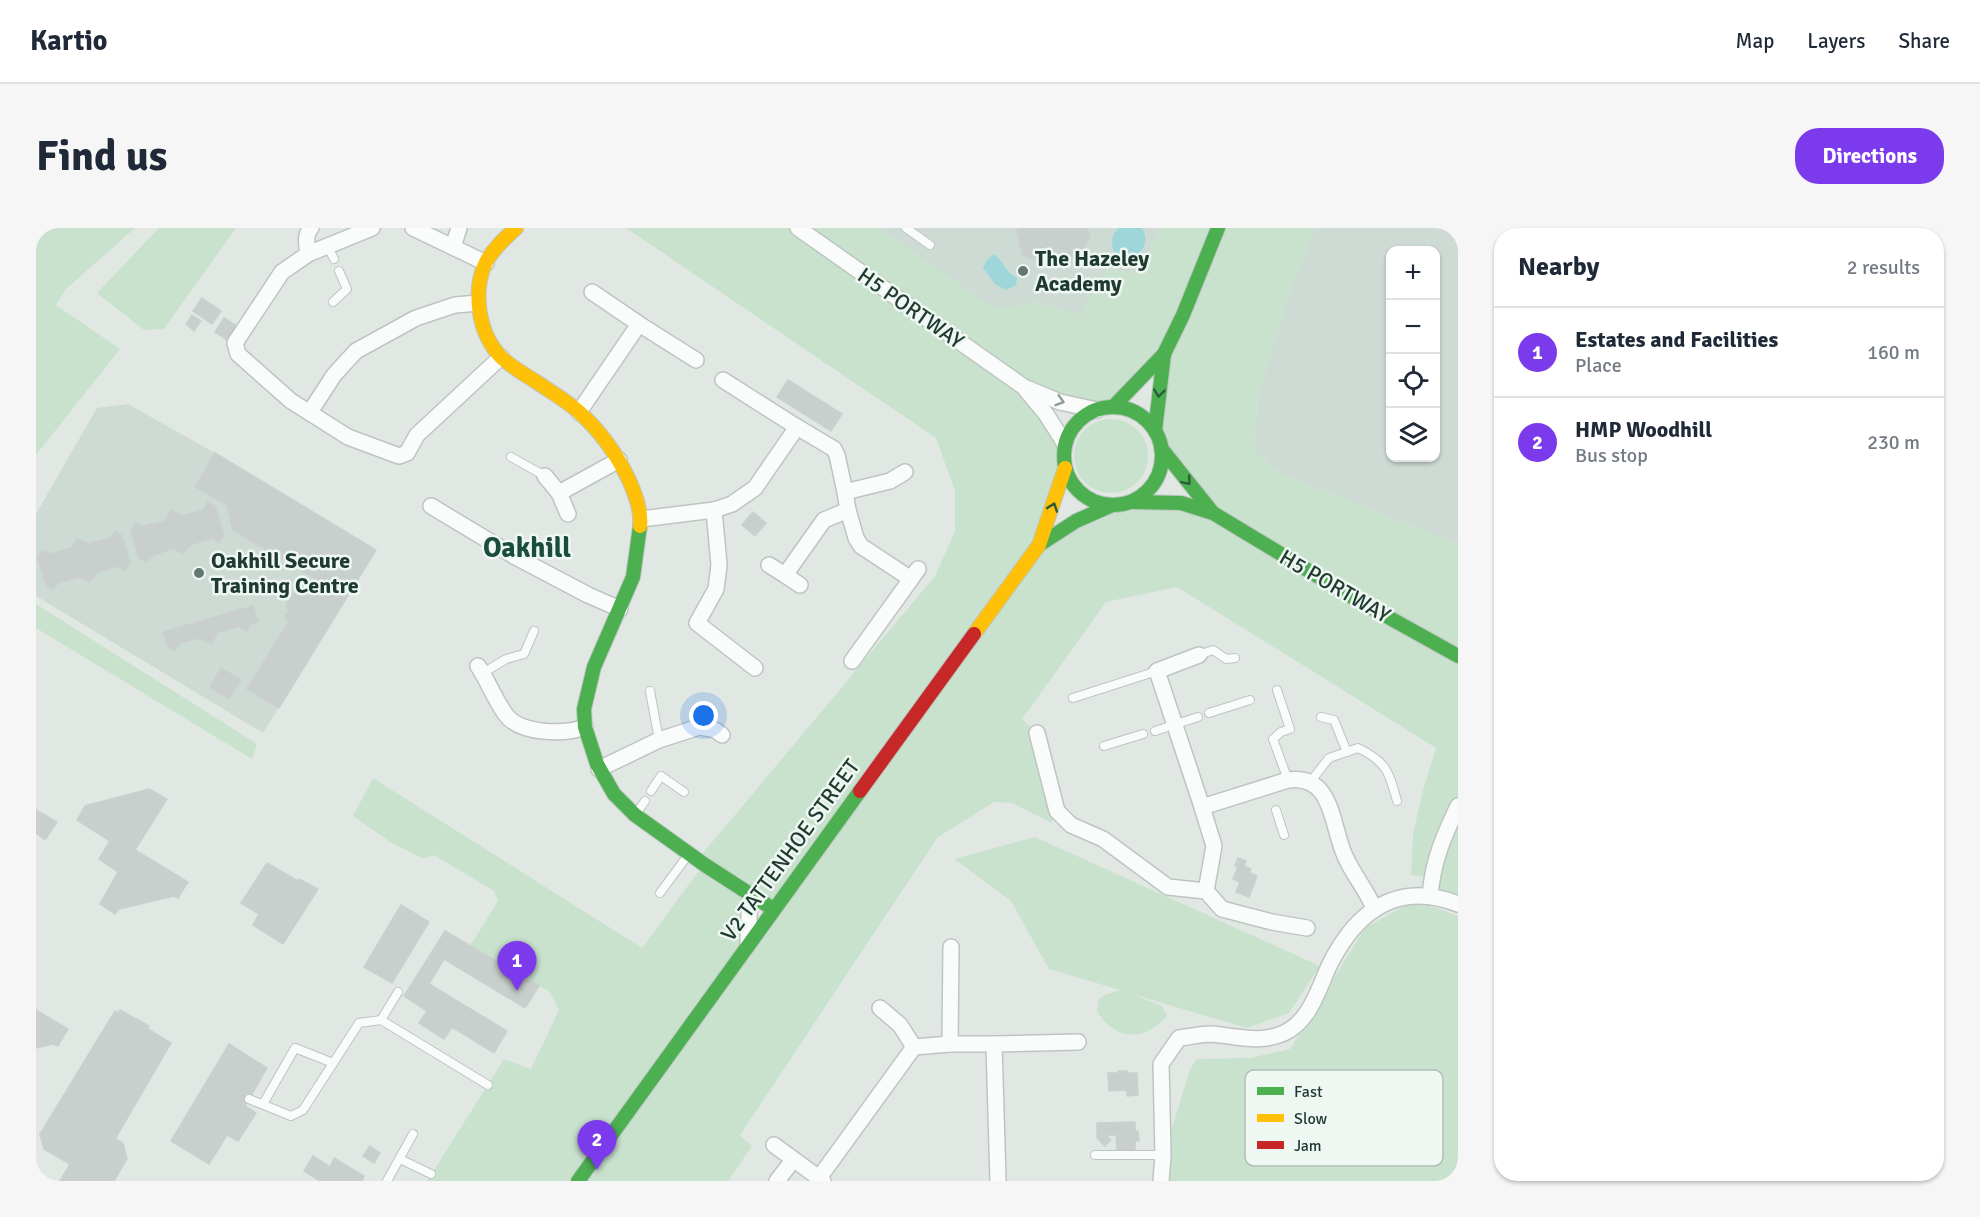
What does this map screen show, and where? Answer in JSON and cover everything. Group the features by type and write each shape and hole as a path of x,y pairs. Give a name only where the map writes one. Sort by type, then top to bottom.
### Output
{"street":[{"path":"308,254 306,242 311,228"},
{"path":"372,228 331,253 308,254 282,272 235,343 238,354 291,401 348,437 399,456 407,453 417,435 501,357"},
{"path":"413,228 486,262"},
{"path":"453,247 459,228"},
{"path":"516,228 501,242 486,262 480,284 478,303 489,340 501,357 579,412 604,439 619,460 632,486 641,519 633,577 594,667 584,709 585,727 599,769 614,794 635,815 773,909"},
{"name":"H5 PORTWAY","path":"798,228 1021,385 1060,402 1097,410"},
{"path":"1113,407 1164,354 1183,315 1218,228"},
{"path":"592,292 696,360"},
{"path":"310,412 334,375 356,351 416,318 455,305 478,303"},
{"path":"579,412 639,324"},
{"path":"1155,431 1164,354"},
{"path":"723,380 834,449 848,510 856,538 861,546 914,574 852,661"},
{"name":"H5 PORTWAY","path":"1021,385 1046,414 1065,444"},
{"path":"1113,407 1137,413 1148,421 1161,447 1161,464 1156,480 1146,492 1123,505 1110,506 1095,502 1081,494 1071,482 1065,468 1065,444 1071,429 1083,417 1097,410 1113,407"},
{"path":"641,519 714,510 732,504 755,488 797,428"},
{"name":"H5 PORTWAY","path":"1161,447 1213,513"},
{"path":"559,493 619,460"},
{"name":"V2 TATTENHOE STREET","path":"578,1181 748,943 1039,545 1065,468"},
{"path":"845,492 890,481 905,472"},
{"path":"545,476 559,493 568,514"},
{"name":"H5 PORTWAY","path":"1133,501 1181,503 1213,513 1352,597 1458,656"},
{"path":"431,506 514,556 620,609"},
{"name":"V2 TATTENHOE STREET","path":"1039,545 1076,521 1110,506"},
{"path":"714,510 718,565 716,589 697,623 755,668"},
{"path":"785,575 824,520 848,510"},
{"path":"770,565 800,585"},
{"path":"1199,655 1157,671 1214,846 1206,891"},
{"path":"481,669 507,717 522,726 541,731 561,732 585,727"},
{"path":"599,769 659,740 699,727 715,730 722,735"},
{"path":"1037,733 1057,812 1071,825 1103,839 1168,886 1206,891 1222,909 1307,928"},
{"path":"1202,807 1269,792 1288,780 1301,778 1311,781 1324,794 1345,856 1374,909"},
{"path":"1430,896 1439,847 1458,806"},
{"path":"748,943 750,893"},
{"path":"1161,1181 1163,1155 1161,1064 1179,1038 1208,1034 1253,1040 1284,1033 1305,1016 1348,934 1374,909 1397,897 1412,895 1430,896 1458,904"},
{"path":"950,1044 951,947"},
{"path":"880,1008 900,1025 914,1047"},
{"path":"914,1047 950,1044 1078,1042"},
{"path":"994,1044 998,1181"},
{"path":"774,1145 821,1179 914,1047"},
{"path":"777,1181 794,1160"}],"lane":[{"path":"906,228 930,245"},
{"path":"333,302 346,289 339,271"},
{"path":"512,457 545,476"},
{"path":"481,669 524,654 534,631"},
{"path":"1199,655 1213,650 1226,659 1235,658"},
{"path":"1073,698 1157,671"},
{"path":"1277,690 1290,729 1281,732 1273,739 1288,780"},
{"path":"650,691 659,740"},
{"path":"1209,713 1250,700"},
{"path":"1155,730 1198,717"},
{"path":"1322,717 1334,720 1347,752"},
{"path":"1104,746 1143,734"},
{"path":"1311,781 1329,758 1358,748 1374,756 1389,772 1397,801"},
{"path":"651,791 662,776 684,792"},
{"path":"635,815 645,801"},
{"path":"1276,810 1284,835"},
{"path":"660,893 689,853"},
{"path":"381,1020 398,992"},
{"path":"249,1099 291,1116 303,1110 359,1023 381,1020 488,1085"},
{"path":"263,1104 296,1048 333,1063"},
{"path":"387,1181 413,1134"},
{"path":"1095,1155 1163,1155"},
{"path":"400,1159 431,1174"}],"shaded area":[{"name":"The Hazeley Academy","path":"880,228 1160,228 1139,275 1109,267 1080,315 1038,302 994,310"},
{"path":"1315,228 1458,228 1458,544 1279,473 1255,451 1257,397 1291,289"},
{"name":"Oakhill Secure Training Centre","path":"128,404 215,453 376,550 263,733 36,596 36,514 97,408"}],"green space":[{"path":"36,228 135,228 66,289 56,305 120,349 36,455"},
{"path":"159,228 236,228 164,329 144,330 97,293"},
{"path":"626,228 880,228 994,309 1038,302 1080,315 1109,267 1139,275 1160,228 1315,228 1291,289 1257,397 1255,451 1279,473 1458,544 1458,904 1430,896 1431,878 1411,875 1413,834 1436,748 1177,587 1106,602 1022,719 1037,733 1057,811 1051,823 1012,803 994,802 938,837 740,1135 752,1146 728,1181 427,1181 504,1059 531,1069 559,1010 550,992 470,946 498,901 494,891 434,855 424,859 390,842 353,816 373,778 642,948 695,876 711,859 703,853 935,576 955,531 955,491 936,438","holes":["1158,353 1155,431 1212,512 1133,502 1110,506 1039,544 1065,468 1065,444 1025,388 1097,410 1113,407","751,893 773,909 748,942"]},
{"path":"1111,419 1125,422 1137,430 1145,442 1148,456 1145,470 1137,482 1125,490 1111,493 1097,490 1085,482 1077,470 1074,456 1077,442 1085,430 1097,422"},
{"path":"36,604 257,744 252,759 36,628"},
{"path":"1035,837 1320,966 1289,1013 1247,1028 1132,994 1162,1006 1167,1016 1149,1030 1139,1034 1121,1033 1104,1021 1097,1011 1099,999 1120,990 1049,969 1011,901 954,859"},
{"path":"1415,900 1458,916 1458,1181 1156,1181 1190,1069 1197,1059 1250,1058 1290,1049 1365,928"}],"water":[{"path":"1119,228 1142,228 1144,234 1143,248 1127,263 1115,256 1113,249 1112,241"},
{"path":"994,254 1009,273 1017,278 1016,285 1006,290 995,284 983,268 986,261"}],"building":[{"path":"1021,228 1087,228 1090,238 1080,254 1073,257 1051,253 1035,259 1023,256 1017,230"},
{"path":"202,298 221,311 212,324 193,311"},
{"path":"192,315 201,321 194,331 186,324"},
{"path":"224,318 239,327 230,342 215,332"},
{"path":"788,380 842,414 831,431 777,397"},
{"path":"215,453 376,550 279,708 247,689 289,621 285,617 289,611 286,606 296,589 301,589 305,584 309,585 314,578 233,530 226,504 195,487"},
{"path":"207,502 215,506 224,535 219,543 212,538 190,545 183,554 173,548 152,556 147,562 139,558 131,532 135,523 143,526 165,521 171,510 181,516 204,510"},
{"path":"753,512 766,523 755,536 742,525"},
{"path":"115,531 122,535 130,563 125,570 117,566 96,573 90,582 79,577 58,583 53,589 46,586 38,558 42,550 50,554 72,548 77,538 88,544 110,538"},
{"path":"253,606 258,621 251,624 246,631 239,626 218,632 211,644 200,638 180,643 174,650 168,647 163,632"},
{"path":"221,668 241,680 229,699 210,687"},
{"path":"149,789 167,799 135,850 188,882 178,898 174,896 119,909 115,914 100,904 118,872 99,859 110,841 77,820 85,806"},
{"path":"36,810 57,822 45,840 36,833"},
{"path":"1238,858 1246,861 1244,866 1251,869 1250,873 1257,876 1249,897 1236,892 1240,882 1233,879 1238,867 1235,866"},
{"path":"267,863 298,881 299,879 318,889 283,944 253,925 259,914 241,903"},
{"path":"401,905 429,922 392,983 364,967"},
{"path":"445,931 539,986 525,1008 444,959 429,984 507,1031 494,1053 452,1027 444,1039 419,1023 427,1011 404,996"},
{"path":"36,1010 68,1029 58,1046 53,1044 36,1048"},
{"path":"120,1010 149,1026 148,1029 171,1043 115,1139 123,1143 127,1159 114,1181 60,1181 70,1164 44,1149 40,1134 115,1011 118,1013"},
{"path":"229,1044 267,1068 245,1106 256,1113 238,1141 227,1135 209,1164 171,1141"},
{"path":"1118,1071 1137,1073 1138,1095 1127,1096 1127,1090 1109,1091 1108,1073 1118,1073"},
{"path":"1135,1122 1135,1131 1138,1131 1139,1141 1135,1141 1135,1150 1117,1151 1116,1135 1106,1135 1111,1140 1105,1146 1097,1138 1097,1123"},
{"path":"370,1146 380,1153 374,1163 363,1156"},
{"path":"313,1156 330,1167 334,1158 364,1176 362,1181 320,1181 304,1171"}],"traffic: fast":[{"path":"1113,407 1164,354 1183,315 1218,228"},
{"path":"1155,431 1164,354"},
{"path":"1113,407 1132,411 1148,421 1158,437 1162,456 1158,475 1148,491 1132,501 1113,505 1094,501 1078,491 1068,475 1064,456 1068,437 1078,421 1094,411 1113,407"},
{"path":"1161,448 1213,513"},
{"path":"1133,502 1181,503 1213,513 1352,597 1458,656"},
{"path":"1039,545 1076,521 1110,506"},
{"path":"640,526 633,577 594,667 584,709 585,727 597,764 614,794 635,815 705,865 773,909"},
{"path":"578,1181 860,791"}],"traffic: slow":[{"path":"516,228 492,253 482,273 479,286 482,324 493,347 505,361 569,404 600,434 630,483 639,508 640,526"},
{"path":"974,634 1039,545 1065,468"}],"traffic: jam":[{"path":"860,791 974,634"}],"place":[{"name":"The Hazeley Academy","path":"1023,271"},
{"name":"Oakhill Secure Training Centre","path":"199,573"},
{"name":"Estates and Facilities","path":"517,991"},
{"name":"HMP Woodhill","path":"597,1170"}],"district":[{"name":"Oakhill","path":"527,548"}]}
